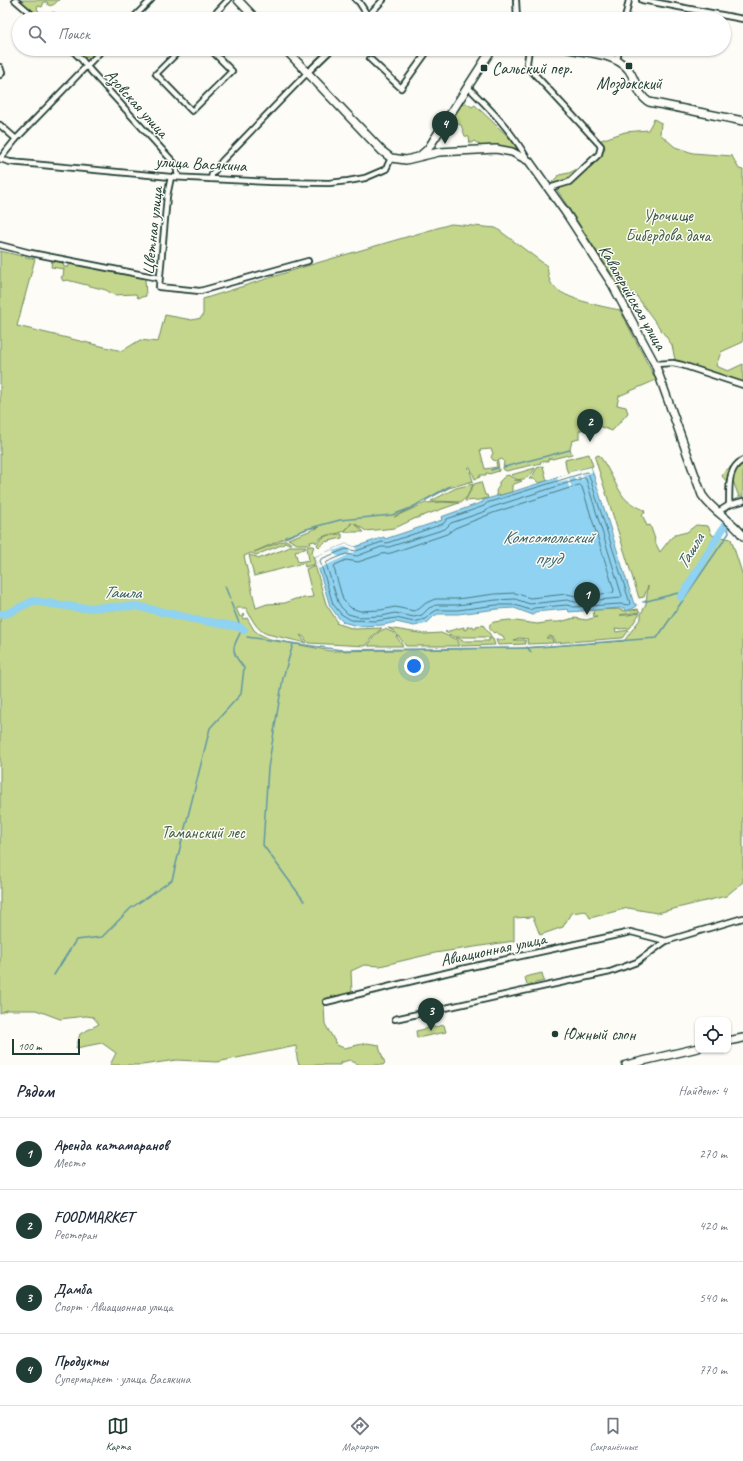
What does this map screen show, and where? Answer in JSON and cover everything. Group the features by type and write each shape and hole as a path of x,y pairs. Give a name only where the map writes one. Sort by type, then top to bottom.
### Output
{"street":[{"path":"15,0 29,12"},
{"path":"139,12 151,0"},
{"path":"217,12 228,0"},
{"path":"238,0 249,12"},
{"path":"372,12 383,0"},
{"path":"516,0 517,12"},
{"path":"626,12 629,0"},
{"path":"642,0 706,12"},
{"path":"358,1 363,12"},
{"path":"731,17 743,19"},
{"name":"Азовская улица","path":"78,56 176,165 178,177"},
{"path":"0,159 16,139 95,56"},
{"path":"174,56 156,74 192,111 232,71 217,56"},
{"path":"291,56 382,151 394,158 406,160 439,152 496,149 512,152 529,161"},
{"path":"211,179 212,174 224,160 325,56"},
{"path":"370,59 401,88 424,56"},
{"path":"419,157 428,149 488,56"},
{"path":"528,56 528,67 600,145 601,148 599,154 569,182 549,188"},
{"path":"604,56 617,61 628,69 642,97 649,102 743,121"},
{"path":"617,61 618,56"},
{"path":"0,67 2,73 0,75"},
{"name":"Кавалерийская улица","path":"468,87 518,141 529,161 549,188 612,284 655,364 699,487 706,501 743,536"},
{"path":"0,125 16,139"},
{"name":"улица Васякина","path":"0,159 10,162 171,178 178,177 271,182 329,183 365,178 386,169 394,158"},
{"name":"Цветная улица","path":"171,178 167,196 159,287 200,291 308,261"},
{"path":"0,245 31,253 159,278"},
{"path":"655,364 677,364 743,385"},
{"path":"729,505 730,476 734,466 743,460"},
{"path":"718,512 729,505 743,501"},
{"path":"395,1019 610,972 637,962 666,941 743,918"},
{"name":"Авиационная улица","path":"326,1002 466,968 631,932 666,941"},
{"path":"731,1040 743,1038"},
{"path":"626,1065 695,1049"}],"green space":[{"path":"19,0 59,0 51,5 44,2 42,7 38,6 37,9 39,12 30,12"},
{"path":"80,56 93,56 91,58"},
{"path":"464,102 472,107 475,105 518,146 518,149 483,147 474,141 470,144 469,137 465,136 461,125 452,122 452,119"},
{"name":"Урочище Бибердова дача","path":"654,119 661,123 660,134 675,147 693,153 732,156 739,169 743,170 743,342 721,352 716,366 728,371 743,364 743,382 675,360 672,345 635,294 631,292 623,298 609,270 552,182 559,175 569,173 599,159 605,148 601,140 625,132 648,130"},
{"name":"Таманский лес","path":"451,224 496,228 547,266 550,281 554,287 561,292 581,301 620,310 656,380 619,396 617,405 626,407 628,413 612,431 594,424 579,431 579,439 572,441 570,449 572,454 506,471 503,469 504,461 502,459 497,461 493,460 491,457 493,453 491,449 480,450 485,469 497,467 496,462 498,462 499,471 489,474 486,473 486,475 480,475 480,477 475,479 470,467 468,468 473,481 449,488 394,517 425,503 459,503 414,519 395,528 366,531 354,523 364,532 344,532 351,523 343,531 324,536 316,543 315,541 310,542 311,544 297,544 288,539 320,527 306,529 254,552 286,540 292,544 285,542 284,544 256,555 251,553 244,556 256,608 267,604 285,603 295,599 313,597 306,569 315,565 326,604 337,621 336,623 354,629 382,628 372,637 366,646 308,643 304,637 300,635 306,643 267,634 260,630 246,608 236,608 240,617 245,614 243,617 244,619 247,618 254,630 270,639 331,651 521,648 624,641 641,618 641,614 646,604 648,586 644,597 639,598 595,458 599,455 623,496 644,510 645,513 642,514 647,526 650,525 655,539 654,540 660,552 675,535 687,532 696,525 708,526 712,535 731,539 743,576 743,882 726,896 657,913 628,908 590,918 586,911 571,913 563,927 540,935 533,917 514,918 514,941 435,953 380,966 364,965 351,971 352,993 331,997 324,1005 325,1024 337,1045 344,1048 367,1043 379,1045 385,1063 383,1065 360,1065 349,1060 340,1063 340,1065 299,1065 296,1046 217,1062 176,1060 142,1065 110,1065 116,1053 102,1043 76,1048 80,1034 99,1024 93,1017 86,1016 60,1019 36,1010 7,1010 0,1013 0,251 35,259 17,326 122,351 140,340 158,342 165,315 192,320 201,318 203,314 203,299 310,265"},
{"path":"52,259 62,260 64,267 68,267 72,262 138,276 145,279 146,296 138,298 136,294 114,295 106,290 67,280 63,281 61,277 63,276 64,269 51,267"},
{"path":"589,454 593,466 568,473 565,460"},
{"path":"743,458 743,497 739,497 733,481 726,481 722,476 725,471"},
{"path":"543,466 547,481 539,483 534,479 529,479 537,468"},
{"path":"535,468 529,476 524,479 515,479 511,475"},
{"path":"509,475 514,480 522,481 512,485 512,492 497,496 496,491 499,486 499,482 505,476"},
{"path":"481,482 485,495 487,495 488,498 465,501 474,484"},
{"path":"473,484 467,497 461,502 431,501 456,488"},
{"path":"342,534 342,538 325,542 319,547 317,545 324,537"},
{"path":"289,546 306,546 305,549 295,551 298,562 309,560 307,548 308,546 314,546 312,552 315,564 305,567 304,563 254,576 249,555 257,557 258,559 288,548"},
{"path":"619,609 625,611 638,609 640,612 620,615 640,613 630,628 615,629 616,632 629,630 622,638 554,643 554,638 550,636 546,638 552,638 553,643 528,644 528,639 519,638 514,640 525,640 526,644 498,645 496,640 505,640 503,636 495,632 494,633 490,628 490,624 494,622 509,620 537,624 559,622 575,618 586,620 597,617 594,617 593,610"},
{"path":"483,625 492,637 454,637 445,632 464,627 464,630 467,629 467,627 473,626 476,628 476,626"},
{"path":"388,628 425,634 441,633 455,639 459,646 406,646 395,632"},
{"path":"385,629 394,633 403,646 368,646 377,633"},
{"path":"456,638 463,641 489,641 489,638 493,639 495,645 461,646"},
{"path":"542,973 544,981 527,985 525,977"},
{"path":"444,1025 446,1032 417,1038 416,1031"}],"water":[{"name":"Комсомольский пруд","path":"591,467 634,604 637,606 632,609 626,611 625,608 620,608 569,612 568,609 534,612 533,615 514,608 497,609 458,614 438,614 427,623 414,626 396,622 383,625 359,626 343,622 330,606 315,557 346,544 355,547 384,537 385,539 442,520 441,517 483,502 483,500 568,474 570,472"}],"pier":[{"path":"591,467 592,472 583,475 584,479 581,480 580,476 577,477 578,480 575,481 574,477 569,479 572,489 570,490 567,480 558,482 557,478 570,472"},
{"path":"346,544 355,547 357,551 318,569 315,557","holes":["344,547 348,548 350,553 340,557 335,555 333,551"]}],"waterway":[{"path":"504,467 570,450"},
{"path":"491,470 498,468"},
{"path":"285,537 310,528 340,520 392,515 411,508 450,486"},
{"name":"Ташла","path":"681,597 727,522"},
{"path":"247,637 341,650 525,648 657,638 729,533 727,524"},
{"path":"225,586 230,599"},
{"path":"643,602 678,593"},
{"name":"Ташла","path":"0,614 6,614 33,601 80,608 136,606 193,619 239,627 244,630"},
{"path":"231,603 241,628"},
{"path":"54,975 76,940 102,937 131,908 172,880 210,728 241,694 244,668 236,657 234,647 242,628"},
{"path":"293,644 283,678 268,768 263,845 304,901"},
{"path":"527,647 531,652"}],"place":[{"name":"Моздокский","path":"629,66"},
{"name":"Сальский пер.","path":"484,68"},
{"name":"Продукты","path":"445,144"},
{"name":"FOODMARKET","path":"590,442"},
{"name":"Аренда катамаранов","path":"587,615"},
{"name":"Дамба","path":"431,1031"},
{"name":"Южный слон","path":"555,1034"}]}
